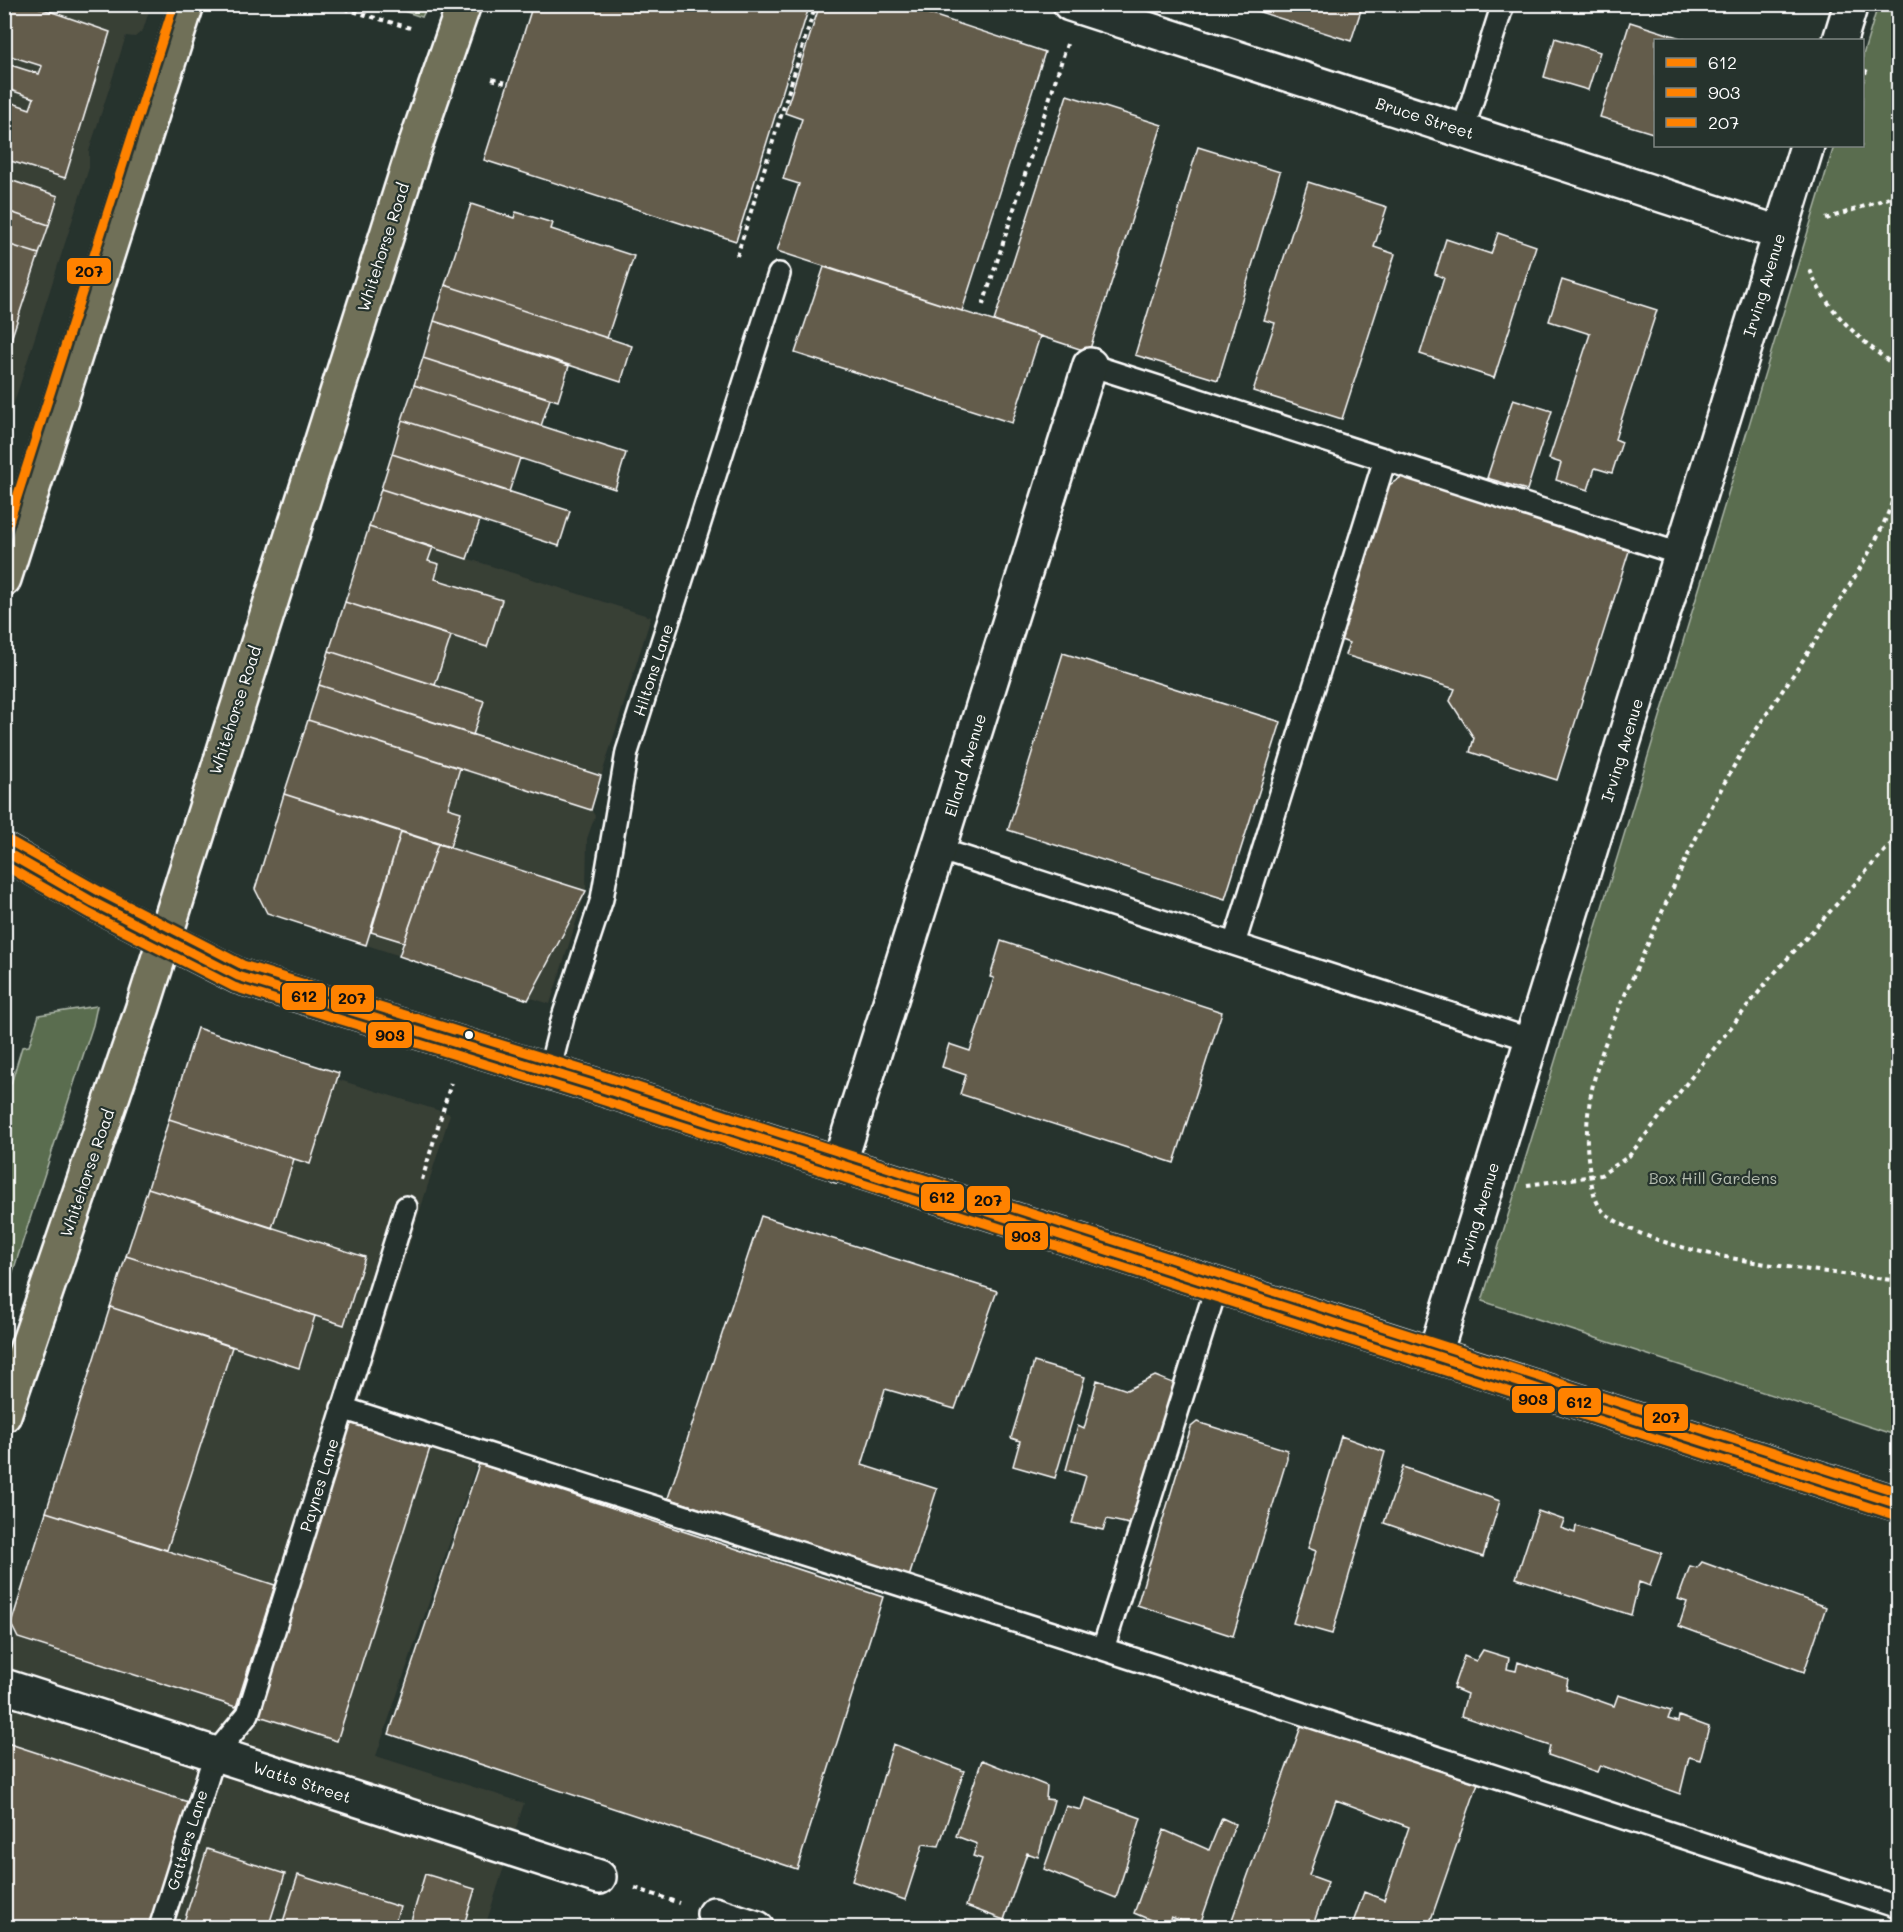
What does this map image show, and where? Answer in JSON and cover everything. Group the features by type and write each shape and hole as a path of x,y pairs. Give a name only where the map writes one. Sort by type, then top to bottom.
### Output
{"main road":[{"path":"4,579 187,4"},
{"name":"Whitehorse Road","path":"4,1415 165,939 185,868 398,197 464,4"},
{"path":"4,851 238,976 549,1072 1899,1504"}],"street":[{"name":"Bruce Street","path":"1070,4 1157,18 1463,130 1779,233"},
{"path":"1840,39 1851,4"},
{"name":"Irving Avenue","path":"1435,1354 1683,555 1807,147"},
{"name":"Elland Avenue","path":"839,1165 1090,365"},
{"name":"Watts Street","path":"4,1686 599,1877"},
{"path":"714,1914 757,1928"}],"lane":[{"path":"1463,130 1503,4"},
{"name":"Hiltons Lane","path":"549,1072 563,1017 602,899 627,752 779,274"},
{"path":"1090,365 1683,555"},
{"path":"1234,944 1385,459"},
{"path":"938,849 1532,1040"},
{"name":"Paynes Lane","path":"215,1754 248,1714 406,1206"},
{"path":"1103,1649 1216,1285"},
{"path":"342,1408 1103,1649 1899,1906"},
{"name":"Gatters Lane","path":"160,1928 215,1754"}],"path":[{"path":"328,4 452,40"},
{"path":"737,256 816,4"},
{"path":"983,305 1067,44"},
{"path":"492,79 508,84"},
{"path":"1820,221 1899,195"},
{"path":"1810,261 1809,269 1816,286 1846,324 1857,337 1899,368"},
{"path":"1899,477 1886,518 1860,567 1797,671 1741,754 1698,831 1604,1042 1590,1091 1586,1142 1591,1178 1602,1211 1624,1225 1659,1240 1711,1254 1899,1281"},
{"path":"1485,1189 1591,1178 1601,1175 1629,1156 1770,978 1899,836"},
{"path":"599,1877 714,1914"}],"shaded area":[{"path":"5,5 151,5 143,30 135,37 126,36 89,151 89,168 5,431"},
{"path":"369,527 651,617 591,809 595,816 587,839 586,891 550,1004 267,913 255,889"},
{"path":"203,1038 450,1114 356,1416 479,1457 376,1756 524,1803 485,1927 5,1928 5,1669"}],"green space":[{"path":"385,5 428,5 422,17"},
{"name":"Box Hill Gardens","path":"1878,5 1898,5 1898,1436 1482,1301 1834,147 1864,147 1864,52"},
{"path":"97,1006 93,1025 5,1296 5,1086 11,1084 22,1047 29,1046 39,1015"}],"building":[{"path":"4,4 29,4 110,32 65,178 4,159 4,100 30,109 34,98 4,88 4,63 39,74 42,66 4,54"},
{"path":"533,4 810,4 736,241 484,160"},
{"path":"820,4 899,4 1045,52 962,311 777,251 799,184 783,179 802,119 785,113"},
{"path":"1235,4 1363,4 1351,41"},
{"path":"1630,22 1684,39 1654,39 1654,133 1600,117"},
{"path":"1555,38 1600,52 1588,90 1544,77"},
{"path":"1067,95 1162,125 1089,352 994,321"},
{"path":"1198,147 1280,172 1218,380 1135,355"},
{"path":"4,178 58,196 49,225 4,210"},
{"path":"1308,182 1387,207 1374,247 1395,254 1342,419 1253,391 1275,323 1264,320"},
{"path":"471,204 514,218 516,212 553,223 551,229 634,256 607,338 445,285"},
{"path":"4,210 49,225 39,254 4,243"},
{"path":"1498,233 1536,246 1494,378 1420,354 1444,278 1435,274 1446,239 1491,254"},
{"path":"4,243 39,254 4,361"},
{"path":"824,267 1040,336 1012,423 795,353"},
{"path":"1562,280 1657,310 1615,439 1622,442 1612,473 1595,468 1588,490 1556,480 1561,463 1549,459 1590,334 1549,321"},
{"path":"445,285 632,346 621,382 434,321"},
{"path":"434,321 569,366 558,401 423,358"},
{"path":"423,358 550,399 541,426 414,385"},
{"path":"414,385 626,453 615,489 402,420"},
{"path":"1513,399 1552,411 1527,490 1487,478"},
{"path":"402,420 520,458 509,492 392,454"},
{"path":"392,454 570,511 559,546 381,489"},
{"path":"1403,476 1630,548 1557,780 1470,752 1474,738 1450,701 1455,689 1345,655 1349,643 1341,640 1388,486"},
{"path":"381,489 480,520 467,559 369,527"},
{"path":"369,527 433,547 428,561 439,564 435,579 502,600 487,647 345,602"},
{"path":"345,602 451,636 435,685 329,651"},
{"path":"329,651 484,701 473,735 319,685"},
{"path":"1063,653 1281,722 1225,899 1008,830"},
{"path":"319,685 601,776 591,810 308,720"},
{"path":"308,720 460,768 448,808 461,812 450,847 284,794"},
{"path":"284,794 401,832 366,945 267,913 255,889"},
{"path":"401,832 438,844 404,942 371,932"},
{"path":"438,844 586,891 528,1000 399,956"},
{"path":"1001,941 1222,1012 1174,1163 960,1094 966,1075 942,1067 949,1044 970,1051 994,978 990,977"},
{"path":"197,1028 339,1073 310,1164 169,1119"},
{"path":"169,1119 294,1159 272,1228 148,1188"},
{"path":"148,1188 365,1257 344,1325 126,1256"},
{"path":"761,1216 997,1291 955,1409 885,1389 862,1465 937,1489 909,1577 668,1498"},
{"path":"126,1256 315,1316 299,1368 110,1307"},
{"path":"110,1307 232,1347 167,1550 46,1512"},
{"path":"1034,1362 1085,1377 1055,1478 1013,1466 1020,1441 1011,1438"},
{"path":"1155,1376 1178,1385 1134,1525 1107,1519 1103,1530 1072,1523 1086,1476 1066,1470 1078,1426 1084,1429 1097,1380 1127,1390"},
{"path":"348,1422 430,1448 337,1741 256,1715"},
{"path":"1197,1422 1287,1450 1287,1459 1233,1636 1137,1605 1191,1427"},
{"path":"1341,1436 1385,1452 1332,1634 1293,1623 1316,1551 1308,1548"},
{"path":"479,1464 883,1597 797,1869 389,1734"},
{"path":"1403,1467 1500,1501 1483,1557 1384,1523"},
{"path":"1538,1511 1564,1520 1561,1528 1575,1533 1576,1526 1662,1553 1650,1586 1639,1582 1631,1615 1516,1578"},
{"path":"46,1512 275,1585 236,1707 18,1638 11,1624"},
{"path":"1702,1562 1826,1607 1804,1672 1679,1626 1687,1602 1678,1599 1690,1566 1697,1568"},
{"path":"1483,1650 1509,1658 1507,1669 1516,1671 1518,1662 1568,1679 1566,1689 1614,1706 1618,1695 1671,1711 1668,1719 1678,1722 1679,1716 1709,1727 1700,1760 1689,1757 1680,1794 1600,1765 1597,1772 1548,1755 1550,1746 1461,1716 1467,1694 1453,1688 1464,1656 1476,1661"},
{"path":"1303,1721 1478,1783 1428,1928 1351,1928 1364,1892 1384,1900 1409,1827 1336,1800 1309,1875 1328,1882 1312,1928 1229,1928"},
{"path":"4,1742 191,1803 150,1928 4,1928"},
{"path":"893,1744 964,1771 939,1846 923,1844 905,1900 852,1881"},
{"path":"982,1760 1047,1786 1046,1799 1054,1800 1038,1857 1027,1853 1004,1920 966,1906 982,1859 973,1856 977,1844 956,1836"},
{"path":"1085,1798 1141,1818 1116,1898 1044,1869 1066,1806 1081,1810"},
{"path":"1222,1818 1235,1824 1199,1927 1171,1917 1167,1927 1134,1913 1164,1830 1209,1850"},
{"path":"207,1849 285,1874 268,1928 182,1928"},
{"path":"425,1874 475,1889 463,1928 409,1928"},
{"path":"298,1875 400,1907 393,1928 281,1928"}],"transit line":[{"name":"207","path":"4,538 174,4"},
{"name":"207","path":"10,841 99,891 243,965 597,1074 1898,1492"},
{"name":"612","path":"4,851 93,902 238,976 593,1085 1898,1504"},
{"name":"903","path":"4,865 88,913 234,987 589,1096 1894,1515"}]}
